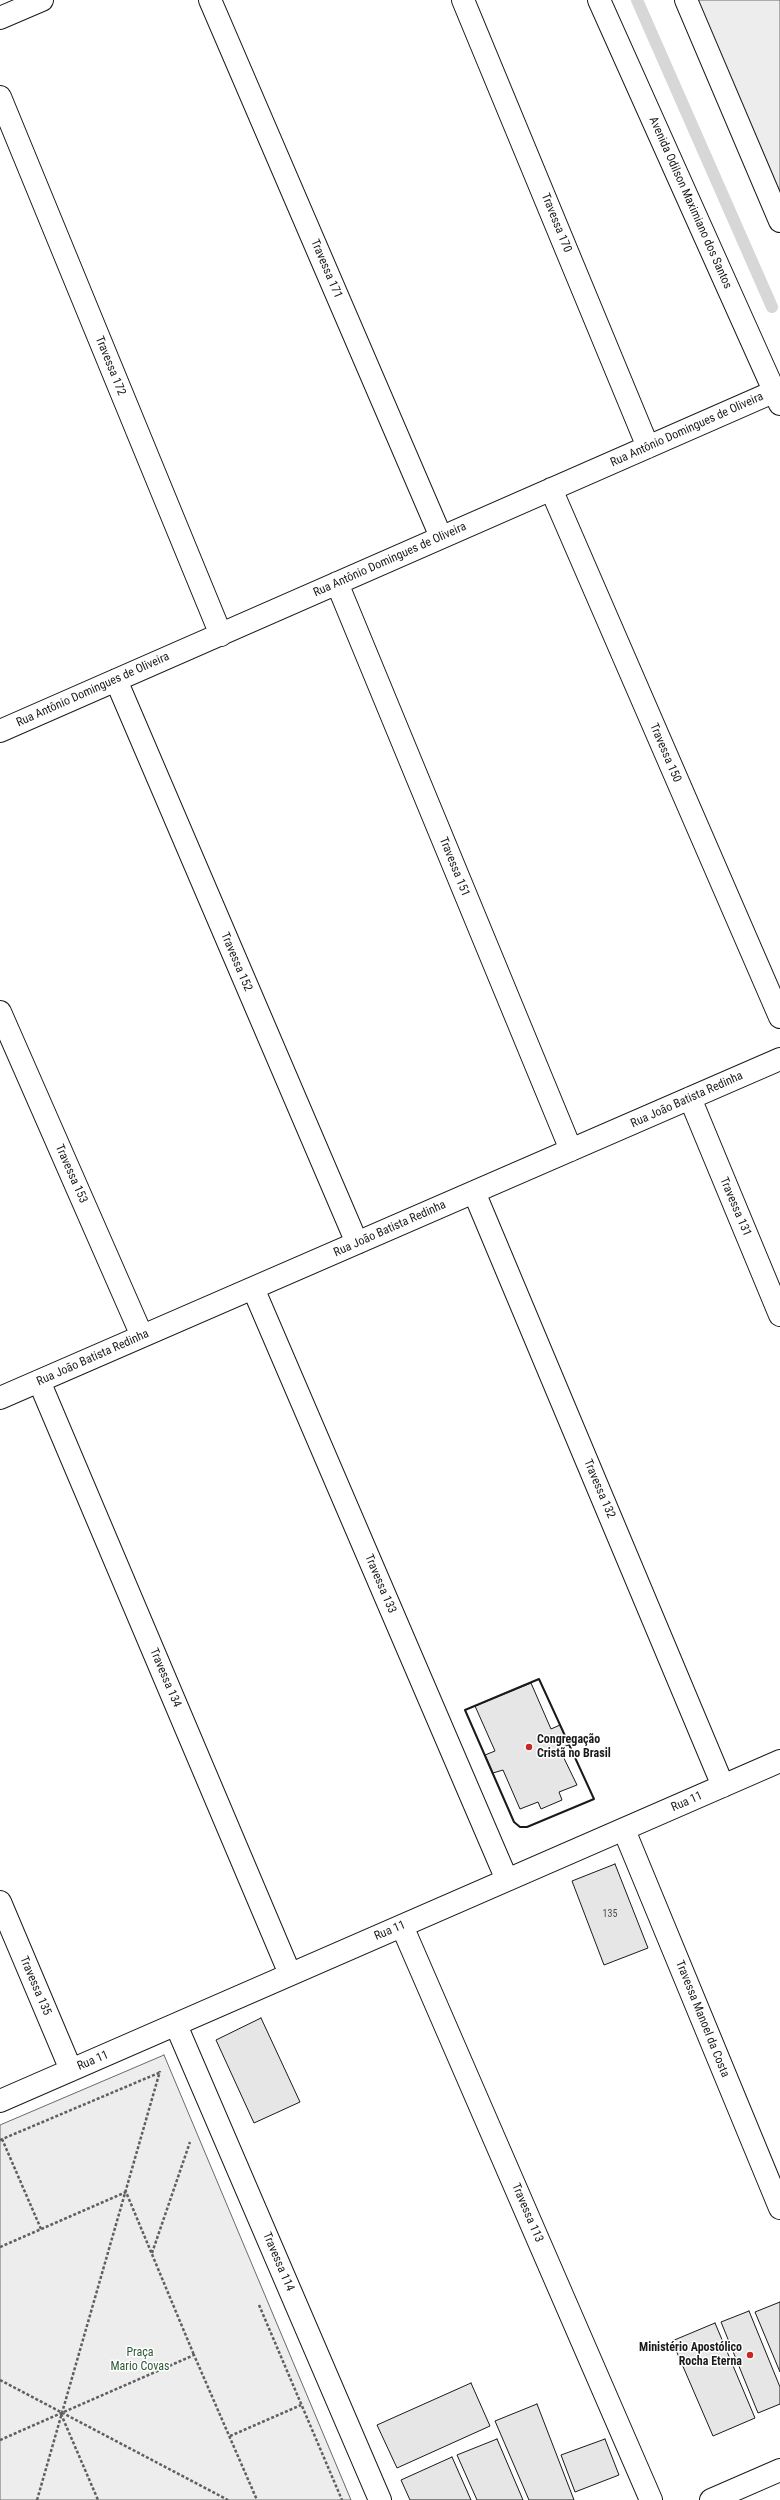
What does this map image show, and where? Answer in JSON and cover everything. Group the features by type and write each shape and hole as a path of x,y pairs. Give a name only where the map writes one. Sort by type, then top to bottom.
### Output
{"street":[{"path":"0,18 42,0"},
{"name":"Travessa 171","path":"210,0 441,537"},
{"name":"Travessa 170","path":"463,0 648,446"},
{"name":"Avenida Odilson Maximiano dos Santos","path":"599,0 778,395"},
{"path":"686,0 780,222"},
{"name":"Travessa 172","path":"0,96 221,635"},
{"name":"Rua Antônio Domingues de Oliveira","path":"0,731 648,446 778,395"},
{"name":"Travessa 150","path":"551,489 780,1017"},
{"name":"Travessa 151","path":"337,583 571,1150"},
{"name":"Travessa 152","path":"116,680 357,1243"},
{"name":"Travessa 153","path":"0,1012 142,1336"},
{"name":"Rua João Batista Redinha","path":"0,1398 780,1059"},
{"name":"Travessa 131","path":"690,1098 780,1315"},
{"name":"Travessa 132","path":"474,1192 724,1786"},
{"name":"Travessa 133","path":"253,1288 506,1880"},
{"name":"Travessa 134","path":"39,1381 290,1974"},
{"name":"Rua 11","path":"0,2101 780,1761"},
{"name":"Travessa Manoel da Costa","path":"624,1830 780,2208"},
{"name":"Travessa 135","path":"0,1902 71,2070"},
{"name":"Travessa 113","path":"402,1926 651,2500"},
{"name":"Travessa 114","path":"176,2025 380,2500"},
{"path":"711,2500 780,2470"}],"path":[{"path":"160,2071 163,2078"},
{"path":"42,2229 1,2140 160,2071"},
{"path":"37,2500 60,2414 126,2192 160,2071"},
{"path":"187,2135 193,2149"},
{"path":"151,2253 190,2142"},
{"path":"0,2247 126,2192"},
{"path":"126,2192 194,2355 257,2500"},
{"path":"258,2303 342,2500"},
{"path":"0,2440 194,2355"},
{"path":"0,2380 60,2414 228,2500"},
{"path":"230,2436 301,2405"},
{"path":"60,2414 98,2500"}],"shaded area":[{"path":"695,0 780,0 780,193"},
{"name":"Praça Mario Covas","path":"164,2055 351,2500 0,2500 0,2125"}],"building":[{"name":"Congregação Cristã no Brasil","path":"531,1683 551,1729 560,1725 569,1745 559,1748 577,1785 559,1792 562,1800 541,1809 538,1802 520,1809 503,1770 493,1773 485,1755 495,1751 475,1706"},
{"path":"615,1864 648,1948 604,1965 572,1881"},
{"path":"261,2018 300,2102 254,2123 216,2040"},
{"path":"780,2302 780,2372 755,2312"},
{"name":"Ministério Apostólico Rocha Eterna","path":"749,2311 780,2387 780,2404 758,2413 721,2322"},
{"path":"715,2323 755,2418 713,2436 672,2341"},
{"path":"471,2383 490,2426 397,2468 377,2425"},
{"path":"537,2404 574,2500 529,2500 495,2421"},
{"path":"497,2439 523,2500 477,2500 457,2455"},
{"path":"605,2439 619,2475 575,2492 561,2455"},
{"path":"452,2457 471,2500 410,2500 401,2480"}],"waterway":[{"path":"637,0 772,307"}],"wall":[{"path":"539,1679 594,1799 527,1827 520,1827 514,1822 465,1710 539,1679"}],"place":[{"name":"Congregação Cristã no Brasil","path":"529,1747"},
{"name":"Ministério Apostólico Rocha Eterna","path":"750,2355"}]}
